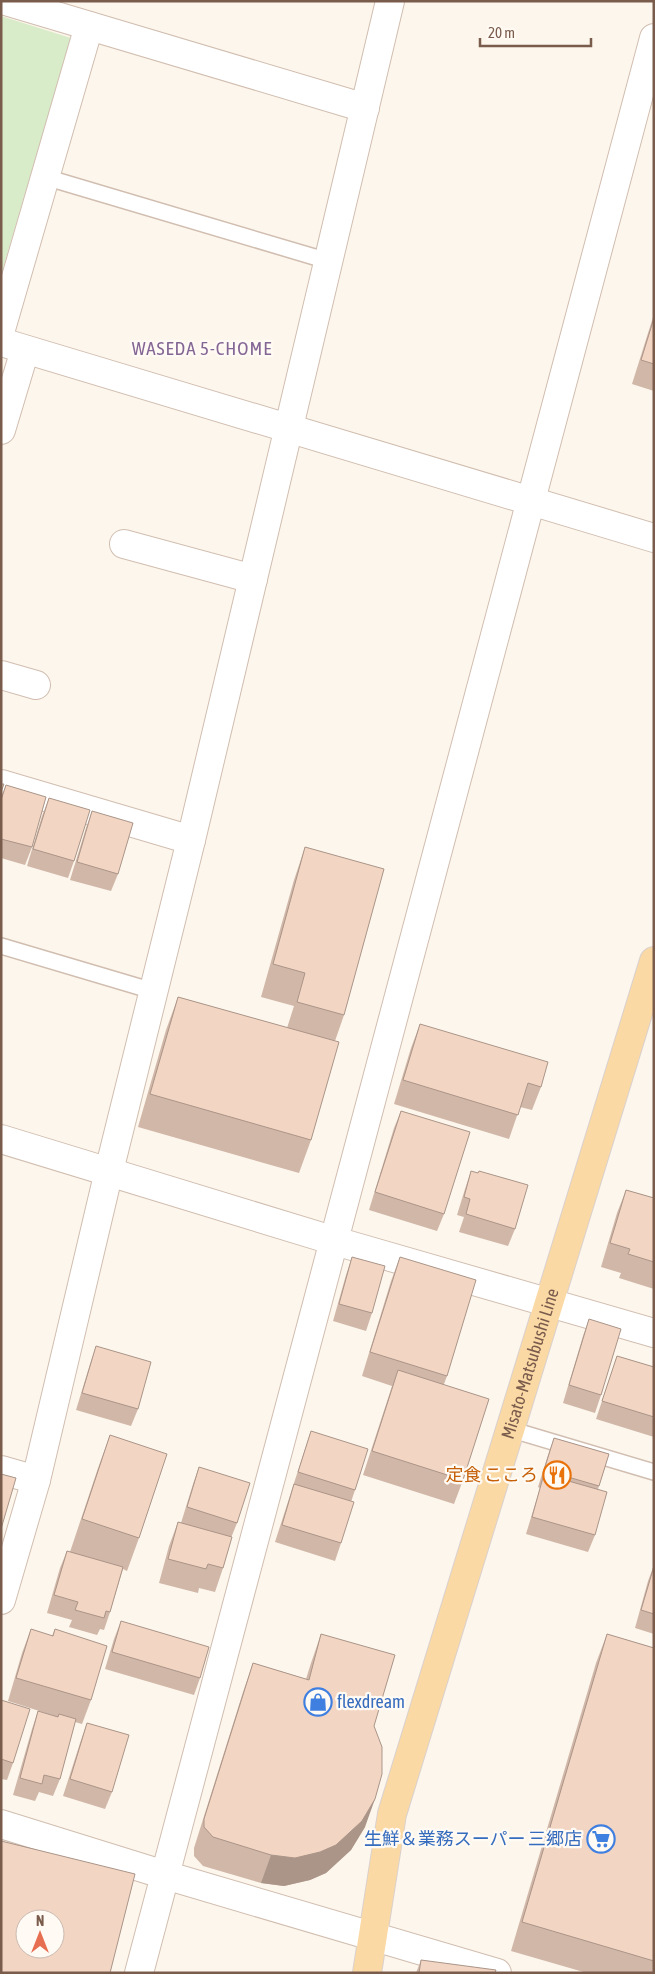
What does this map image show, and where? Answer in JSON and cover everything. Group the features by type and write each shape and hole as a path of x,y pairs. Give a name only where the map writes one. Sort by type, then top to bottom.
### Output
{"main road":[{"name":"Misato-Matsubushi Line","path":"367,1973 392,1814 654,961"}],"street":[{"path":"6,1 365,108"},
{"path":"1,1600 36,1480 109,1171 191,840 390,1"},
{"path":"1,329 89,26"},
{"path":"139,1973 654,38"},
{"path":"1,430 13,346 654,538"},
{"path":"124,544 253,579"},
{"path":"1,674 36,685"},
{"path":"1,784 191,840"},
{"path":"1,1139 335,1241 654,1333"},
{"path":"1,1470 36,1480"},
{"path":"1,1824 165,1876 497,1973"}],"lane":[{"path":"45,177 328,261"},
{"path":"1,946 153,991"},
{"path":"510,1429 654,1472"}],"green space":[{"path":"1,16 71,38 1,275"}],"building":[{"path":"654,318 654,364 641,360"},
{"path":"6,785 46,797 32,847 1,839 1,800"},
{"path":"49,798 90,810 74,861 33,849"},
{"path":"92,811 133,823 118,874 77,862"},
{"path":"305,847 384,869 344,1015 297,1002 305,973 273,964"},
{"path":"178,997 339,1042 311,1140 150,1094"},
{"path":"420,1024 548,1062 541,1087 528,1083 518,1115 403,1080"},
{"path":"401,1111 470,1132 444,1214 375,1192"},
{"path":"471,1171 478,1173 479,1171 528,1185 515,1229 466,1214 470,1199 464,1197"},
{"path":"626,1190 654,1198 654,1262 628,1254 630,1249 610,1243"},
{"path":"352,1257 385,1266 372,1313 339,1304"},
{"path":"400,1257 476,1280 447,1376 370,1352"},
{"path":"589,1319 621,1329 601,1395 569,1385"},
{"path":"96,1346 151,1362 138,1409 82,1393"},
{"path":"617,1356 654,1367 654,1417 602,1401"},
{"path":"398,1370 489,1399 463,1480 372,1451"},
{"path":"311,1431 368,1449 355,1490 298,1472"},
{"path":"110,1435 167,1454 139,1538 82,1519"},
{"path":"554,1438 609,1454 599,1486 544,1470"},
{"path":"199,1467 250,1483 237,1523 187,1507"},
{"path":"1,1474 16,1478 1,1529"},
{"path":"544,1474 607,1492 595,1535 532,1517"},
{"path":"294,1484 354,1502 341,1543 282,1525"},
{"path":"178,1522 232,1537 223,1568 208,1564 206,1569 168,1559"},
{"path":"67,1551 123,1567 110,1612 106,1611 104,1618 75,1610 78,1602 54,1595"},
{"path":"654,1566 654,1614 641,1610"},
{"path":"121,1621 209,1647 200,1678 112,1652"},
{"path":"31,1629 53,1636 55,1629 107,1646 91,1700 16,1678"},
{"path":"321,1634 395,1655 374,1726 382,1747 382,1774 375,1799 362,1821 336,1845 320,1852 295,1858 271,1855 213,1837 204,1827 204,1819 253,1663 309,1680"},
{"path":"607,1634 654,1648 654,1961 522,1922"},
{"path":"1,1700 30,1709 13,1763 1,1759"},
{"path":"38,1711 58,1717 59,1714 76,1719 60,1779 44,1775 42,1784 20,1778"},
{"path":"87,1723 129,1735 112,1792 70,1779"},
{"path":"1,1841 135,1874 110,1973 1,1973"},
{"path":"421,1960 496,1970 495,1973 419,1973"}],"place":[{"name":"定食 こころ","path":"557,1475"},
{"name":"flexdream","path":"318,1702"},
{"name":"生鮮＆業務スーパー 三郷店","path":"601,1839"}],"district":[{"name":"WASEDA 5-CHOME","path":"202,348"}]}
